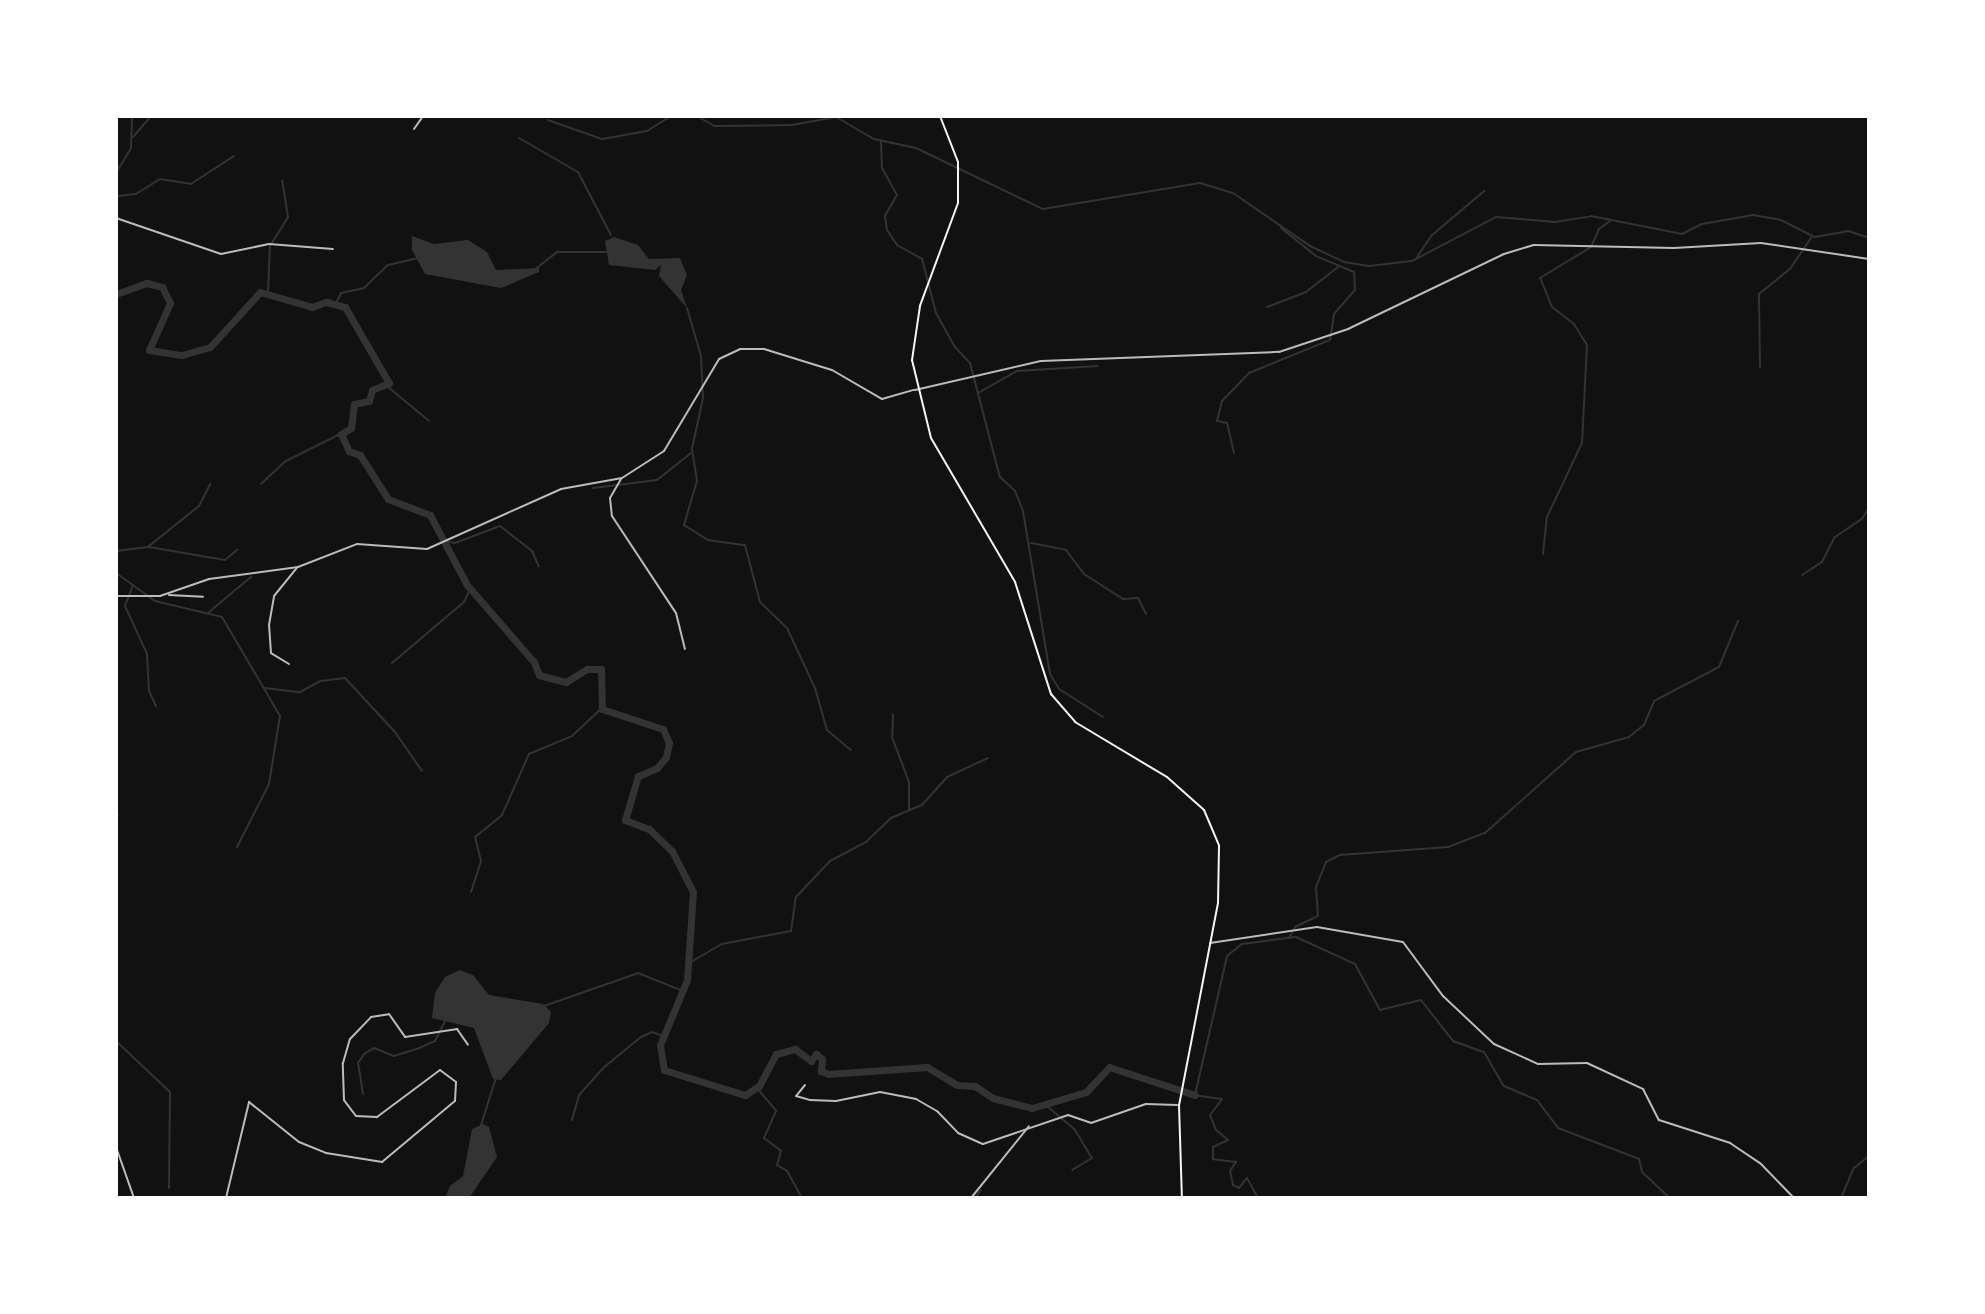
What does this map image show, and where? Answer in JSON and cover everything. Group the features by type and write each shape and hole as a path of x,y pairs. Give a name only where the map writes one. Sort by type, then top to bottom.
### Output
{"main road":[{"path":"940,116 958,162 958,203 914,330 915,390 931,438 1015,582 1051,694 1075,722 1167,777 1204,810 1214,827 1220,875 1179,1105 1182,1198"}],"street":[{"path":"414,129 423,116"},
{"path":"116,218 221,254 269,244 333,249"},
{"path":"168,595 209,579 298,567 353,545 419,550 449,536 506,517 561,489 622,478 664,451 719,359 740,349 764,349 832,370 882,399 1041,361 1279,352 1348,329 1504,254 1534,245 1674,248 1761,243 1869,259"},
{"path":"622,478 610,498 612,516 676,613 685,649"},
{"path":"289,664 271,653 269,625 274,596 298,567"},
{"path":"116,596 203,597"},
{"path":"1210,943 1317,927 1403,942 1443,996 1494,1044 1538,1064 1587,1063 1643,1089 1659,1120 1730,1143 1794,1198"},
{"path":"226,1198 249,1102 299,1142 326,1153 382,1162 455,1101 456,1082 440,1070 377,1117 356,1116 344,1100 343,1063 350,1039 371,1017 389,1014 405,1037 457,1029 468,1045"},
{"path":"805,1085 796,1096 810,1100 836,1101 880,1092 916,1099 977,1143 999,1141 1030,1125 1068,1115 1091,1123 1150,1103 1179,1105"},
{"path":"971,1198 1030,1125"},
{"path":"116,1147 134,1198"}],"shaded area":[{"path":"412,236 434,244 468,240 487,252 496,270 539,268 539,272 501,288 425,274 412,250"},
{"path":"614,237 638,245 649,259 680,258 687,275 681,290 687,308 659,276 661,265 655,270 609,265 605,241"},
{"path":"460,970 473,975 489,995 543,1004 551,1012 549,1023 501,1080 493,1079 474,1028 432,1018 435,993 445,977"},
{"path":"483,1124 489,1127 497,1157 469,1198 445,1198 450,1186 463,1176 472,1129"}],"waterway":[{"path":"116,173 131,148 132,116"},
{"path":"133,137 151,116"},
{"path":"548,120 602,139 647,131 671,116"},
{"path":"697,116 714,126 792,125 836,117 874,139 916,148 1043,209 1200,183 1233,193 1310,246 1344,262 1369,266 1412,261 1496,217 1555,222 1591,216 1682,234 1702,224 1753,215 1781,220 1815,237 1848,231 1869,238"},
{"path":"519,138 578,172 611,235"},
{"path":"881,142 882,168 897,195 885,216 887,230 897,245 922,259 936,313 955,347 970,363 1000,477 1015,491 1023,511 1050,674 1059,689 1103,717"},
{"path":"118,196 136,194 160,179 191,184 234,156"},
{"path":"268,291 270,246 288,217 282,180"},
{"path":"116,184 116,198"},
{"path":"1417,257 1431,236 1484,191"},
{"path":"1543,554 1547,517 1582,443 1587,345 1574,324 1552,307 1540,278 1591,247 1599,229 1610,221"},
{"path":"1234,453 1227,423 1217,421 1222,401 1249,373 1330,340 1334,314 1355,290 1354,272 1316,256 1281,228"},
{"path":"1760,367 1759,294 1790,269 1812,236"},
{"path":"534,270 557,252 609,252"},
{"path":"336,303 341,293 364,288 388,265 418,258"},
{"path":"1267,307 1306,292 1338,267"},
{"path":"116,294 147,283 162,287 170,303 149,350 182,355 210,347 260,292 312,307 326,302 345,307 389,383 372,390 369,401 354,404 351,428 341,434 349,451 360,455 388,499 430,515 467,585 534,662 539,675 566,682 587,669 601,669 602,709 663,729 669,743 666,757 657,768 638,776 625,820 649,829 672,851 693,892 687,980 660,1045 664,1070 745,1095 759,1086 776,1054 795,1049 811,1061 816,1054 822,1059 821,1071 828,1074 927,1067 957,1085 975,1086 993,1098 1032,1108 1086,1092 1109,1067 1195,1095"},
{"path":"687,308 701,356 703,398 692,449 697,481 684,525 708,540 745,545 760,602 787,628 815,688 827,730 851,750"},
{"path":"978,393 1017,371 1098,366"},
{"path":"388,387 429,421"},
{"path":"261,484 286,461 342,433"},
{"path":"593,488 657,480 691,453"},
{"path":"149,546 199,506 210,484"},
{"path":"1802,575 1822,562 1835,537 1862,519 1869,508"},
{"path":"445,541 455,543 500,526 532,551 539,567"},
{"path":"1031,543 1066,550 1084,574 1123,599 1138,598 1146,614"},
{"path":"116,551 149,547 225,560 237,550"},
{"path":"116,573 155,601 222,617 280,716 269,784 237,847"},
{"path":"209,612 251,577"},
{"path":"133,585 125,606 147,654 149,691 156,706"},
{"path":"392,663 464,602 470,589"},
{"path":"1289,938 1295,927 1318,916 1316,887 1326,862 1340,855 1448,847 1485,833 1576,752 1629,737 1644,725 1654,701 1719,667 1738,621"},
{"path":"265,688 300,692 321,681 345,678 395,732 422,771"},
{"path":"471,892 481,861 475,837 502,815 529,754 572,736 602,708"},
{"path":"893,714 892,737 909,782 909,809"},
{"path":"689,963 722,944 791,931 796,897 830,861 866,842 891,818 922,805 947,777 988,758"},
{"path":"116,812 118,816"},
{"path":"1258,1198 1247,1178 1239,1188 1233,1185 1230,1171 1236,1162 1213,1159 1213,1147 1228,1140 1216,1130 1210,1115 1222,1099 1195,1095 1227,956 1242,944 1296,937 1355,964 1380,1010 1421,1000 1453,1041 1484,1052 1504,1086 1537,1100 1558,1128 1639,1159 1642,1172 1670,1198"},
{"path":"544,1006 638,973 683,991"},
{"path":"363,1094 358,1063 364,1054 374,1048 394,1056 417,1049 435,1041 445,1021"},
{"path":"572,1120 579,1095 603,1068 641,1037 652,1032 663,1036"},
{"path":"116,1041 170,1092 169,1188"},
{"path":"481,1125 496,1078"},
{"path":"757,1088 776,1111 764,1138 781,1151 777,1165 787,1171 802,1198"},
{"path":"1048,1107 1075,1130 1092,1158 1072,1170"},
{"path":"1841,1198 1854,1168 1869,1156"},
{"path":"975,1198 981,1190"}]}
